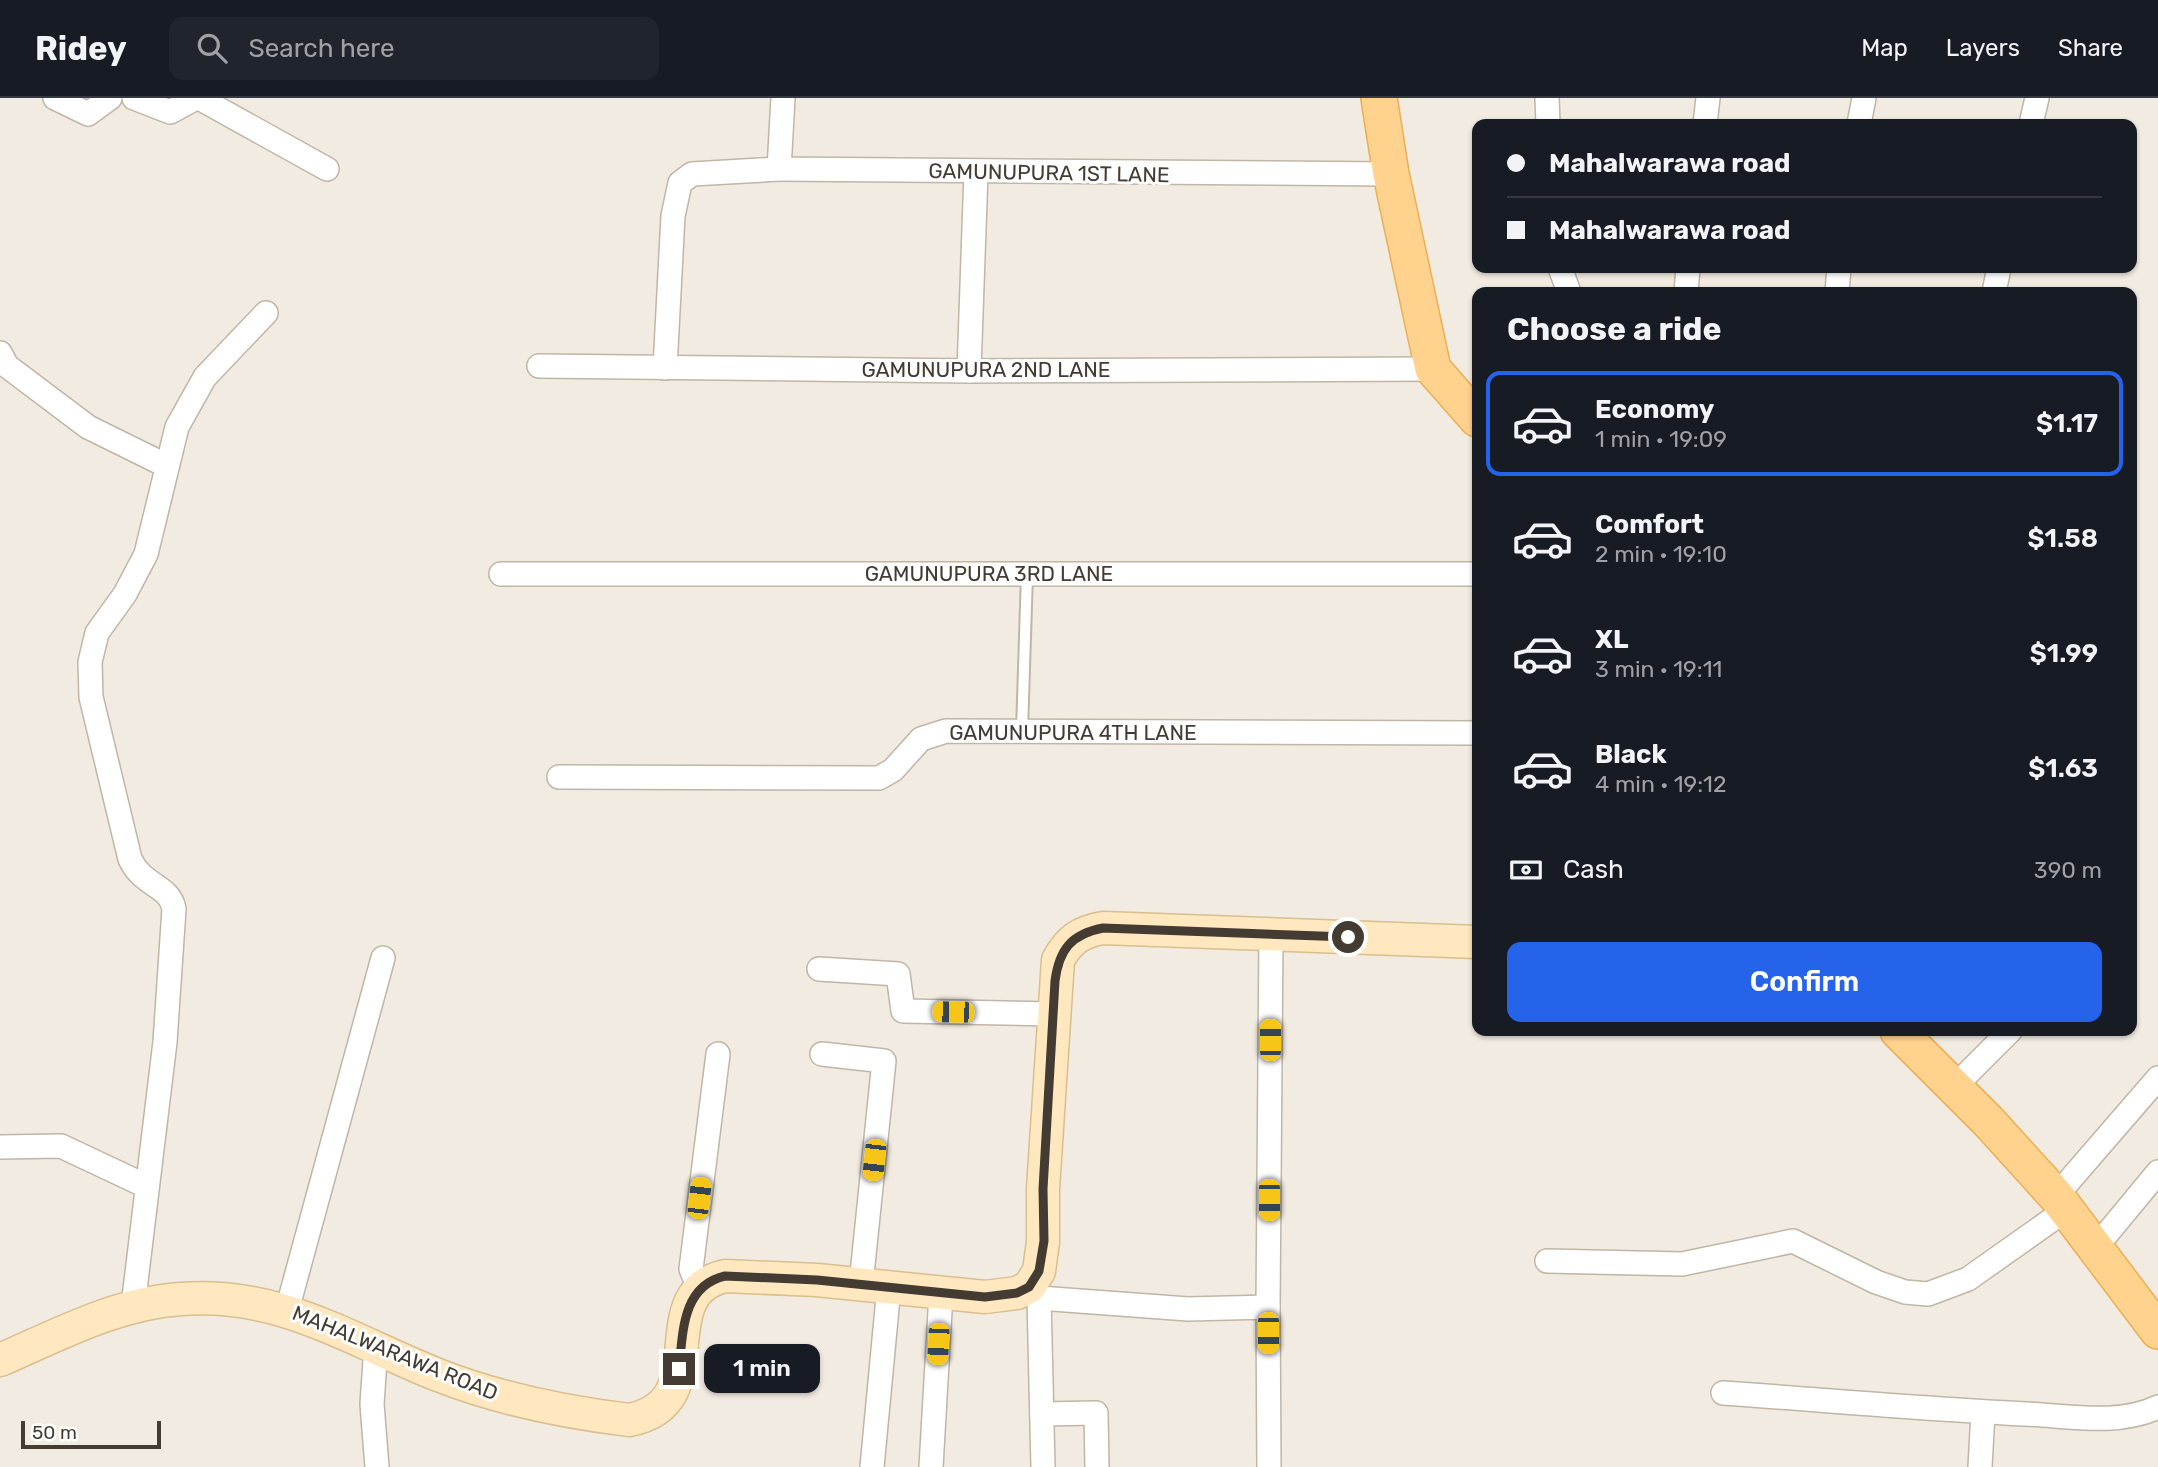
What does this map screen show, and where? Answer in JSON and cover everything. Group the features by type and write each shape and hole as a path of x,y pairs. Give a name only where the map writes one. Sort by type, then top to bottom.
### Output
{"main road":[{"path":"1379,98 1391,174 1433,369 1472,413"},
{"path":"1903,1036 2062,1203 2156,1322"}],"street":[{"path":"55,98 88,114 110,98"},
{"path":"134,98 170,112 197,98 327,169"},
{"path":"779,169 782,98"},
{"path":"1546,98 1548,119"},
{"path":"1706,119 1708,98"},
{"path":"1860,119 1864,98"},
{"path":"2033,119 2037,98"},
{"name":"GAMUNUPURA 1ST LANE","path":"665,368 673,216 680,183 692,174 779,169 1391,174"},
{"path":"969,371 976,172"},
{"path":"133,1306 165,1042 174,909 169,893 142,878 130,859 91,697 90,662 97,634 125,594 146,554 177,427 205,377 266,313"},
{"path":"2,366 88,427 167,466"},
{"name":"GAMUNUPURA 2ND LANE","path":"539,366 969,371 1433,369"},
{"name":"GAMUNUPURA 3RD LANE","path":"502,574 1472,574"},
{"name":"GAMUNUPURA 4TH LANE","path":"559,778 879,778 893,770 921,739 946,731 1472,733"},
{"path":"1043,1467 1034,1292 1044,1241 1043,1189 1053,1014 1058,960 1065,947 1086,931 1103,928 1472,942"},
{"path":"1269,1467 1271,934"},
{"path":"287,1310 383,958"},
{"path":"819,969 898,974 903,1011 1053,1014"},
{"path":"1954,1087 2005,1036"},
{"path":"718,1054 691,1269 699,1288 711,1279 725,1276 875,1285 940,1294 1003,1296 1034,1292 1188,1309 1268,1307"},
{"path":"822,1054 884,1060 875,1285 872,1467"},
{"path":"1547,1261 1682,1264 1793,1241 1876,1282 1905,1292 1928,1294 1968,1279 2062,1203 2158,1078"},
{"path":"0,1149 61,1146 146,1186"},
{"path":"2096,1247 2158,1172"},
{"name":"MAHALWARAWA ROAD","path":"0,1360 133,1306 180,1298 244,1299 287,1310 437,1374 521,1402 629,1420 646,1417 661,1408 673,1392 687,1311 699,1288"},
{"path":"931,1467 940,1294"},
{"path":"376,1346 372,1404 377,1467"},
{"path":"1723,1393 1983,1412 2117,1418 2142,1415 2158,1407"},
{"path":"1980,1467 1983,1412"},
{"path":"1042,1414 1097,1413 1097,1467"}],"lane":[{"path":"1022,731 1027,574"}],"route":[{"path":"679,1369 687,1311 699,1288 711,1279 725,1276 817,1280 985,1297 1017,1293 1029,1287 1039,1271 1044,1241 1043,1189 1055,981 1058,960 1065,947 1075,938 1086,931 1103,928 1348,937"}]}
